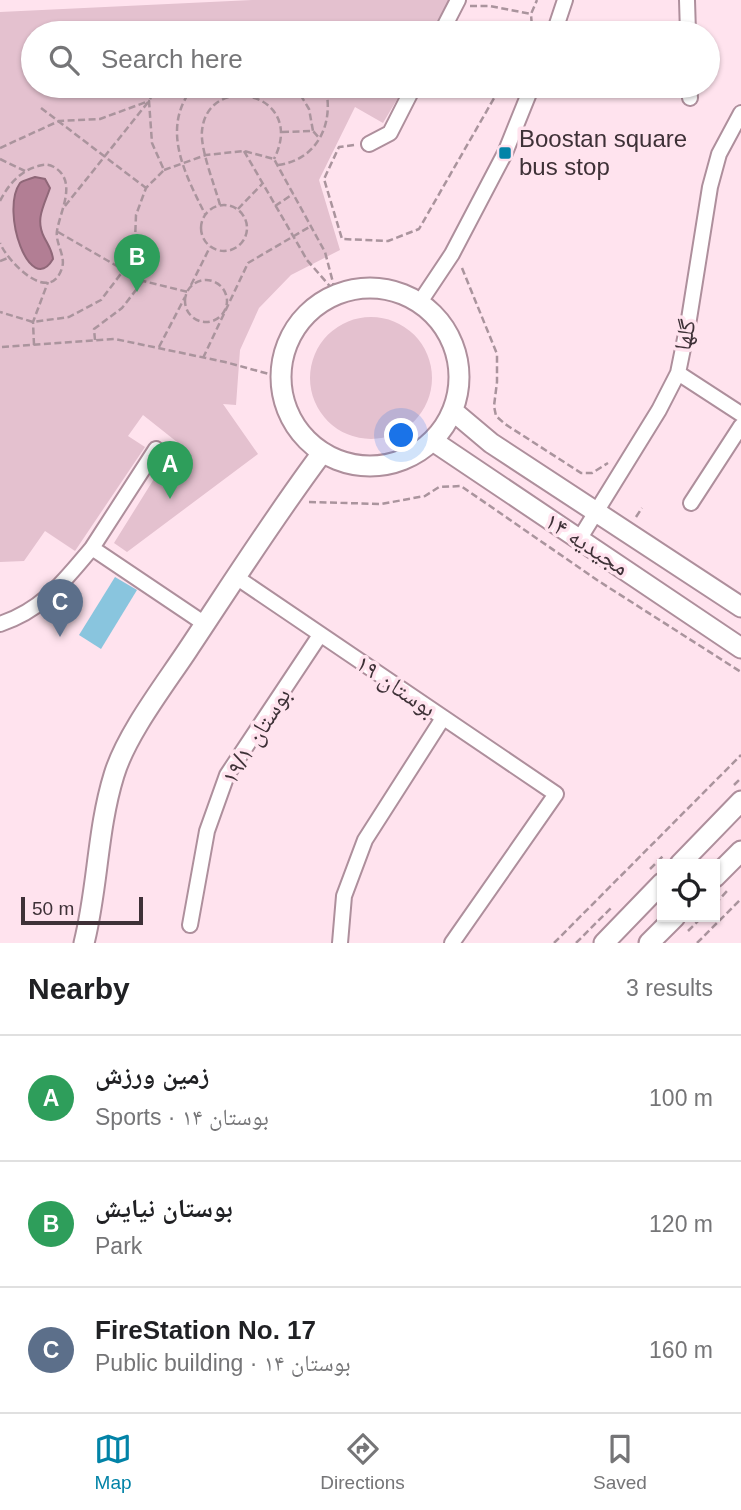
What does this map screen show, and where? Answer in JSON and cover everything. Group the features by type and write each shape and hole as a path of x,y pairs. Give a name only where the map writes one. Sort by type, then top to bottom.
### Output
{"street":[{"path":"558,21 565,0"},
{"path":"687,0 688,21"},
{"path":"447,21 456,3"},
{"path":"369,144 390,133 408,98"},
{"path":"420,302 452,254 505,153 527,98"},
{"name":"گلها","path":"580,538 659,410 678,373 710,187 719,154 741,113"},
{"path":"371,287 404,294 420,302 434,313 453,343 460,377 453,411 433,441 403,461 369,467 336,460 322,453 307,441 287,412 281,377 287,342 307,313 337,294 371,287"},
{"path":"678,373 741,414"},
{"path":"453,411 491,443 741,607"},
{"path":"691,502 741,426"},
{"name":"مجیدیه ۱۴","path":"433,441 741,648"},
{"path":"0,624 20,617 53,593 92,548 156,449"},
{"path":"84,943 91,915 102,826 115,773 140,722 284,503 322,453"},
{"path":"92,548 205,624"},
{"name":"بوستان ۱۹","path":"236,577 556,794 452,943"},
{"name":"بوستان ۱۹/۱","path":"190,925 206,831 227,775 320,635"},
{"path":"340,943 344,896 365,840 443,718"},
{"path":"673,859 736,794"},
{"path":"720,872 741,851"},
{"path":"604,943 657,888"},
{"path":"649,943 671,922"}],"path":[{"path":"532,21 531,14 537,0"},
{"path":"456,3 531,14"},
{"path":"63,208 151,98"},
{"path":"184,98 176,119 176,141 205,214"},
{"path":"220,205 202,142 202,129 214,106 227,98"},
{"path":"257,98 272,108 279,119 281,145 274,159"},
{"path":"302,98 309,109 313,131 320,139"},
{"path":"278,165 290,164 307,154 320,139 328,121 328,98"},
{"path":"369,144 339,147 324,179 342,239 388,241 419,229 494,98"},
{"path":"0,148 59,121 100,120 149,101"},
{"path":"149,101 152,143 164,170"},
{"path":"41,108 146,188"},
{"path":"282,132 313,131"},
{"path":"244,151 307,260 337,294"},
{"path":"0,313 33,322 69,317 101,300 123,271 135,241 136,215 146,188 164,170 206,155 244,151 274,159 278,165 325,252 337,294"},
{"path":"0,159 24,171"},
{"path":"0,201 10,183 24,171 41,164 49,165 62,174 67,188 57,232 64,265 58,276 48,282 36,281 15,267 0,243"},
{"path":"238,209 263,183"},
{"path":"275,206 293,194"},
{"path":"220,205 238,209 247,225 242,242 227,251 210,247 201,231 205,214 220,205"},
{"path":"203,358 248,263 311,226"},
{"path":"57,232 143,281 188,292"},
{"path":"158,348 210,247"},
{"path":"452,254 463,270 497,354 494,406 496,416 580,473 592,473 607,463 621,472"},
{"path":"0,261 8,258"},
{"path":"95,341 94,329 122,308 143,281"},
{"path":"34,345 33,322 48,282"},
{"path":"199,282 215,282 226,294 225,310 213,321 197,320 187,308 188,292 199,282"},
{"path":"2,347 115,339 281,377"},
{"path":"284,503 326,501 381,504 425,496 439,487 461,486 597,580 741,672"},
{"path":"554,943 741,755"},
{"path":"736,794 741,778"},
{"path":"644,875 657,868"},
{"path":"697,943 741,899"},
{"path":"576,943 615,904"}],"shaded area":[{"path":"252,0 456,0 443,21 21,21 21,98 398,98 383,123 355,107 319,180 340,250 291,275 259,308 240,350 236,405 223,404 258,454 127,552 114,543 177,442 143,415 128,436 145,447 75,551 45,531 24,561 0,562 0,12"},
{"path":"35,177 45,179 50,188 41,212 40,224 53,259 44,268 35,268 27,259 20,246 13,212 20,183"},
{"path":"371,317 394,321 414,335 428,355 432,378 428,401 414,421 394,435 371,439 348,435 328,421 314,401 310,378 314,355 328,335 348,321"}],"building":[{"path":"115,577 137,590 101,649 79,635"}],"place":[{"name":"Boostan square bus stop","path":"505,153"},
{"name":"بوستان نیایش","path":"137,292"},
{"name":"زمین ورزش","path":"170,499"},
{"name":"FireStation No. 17","path":"60,637"}]}
